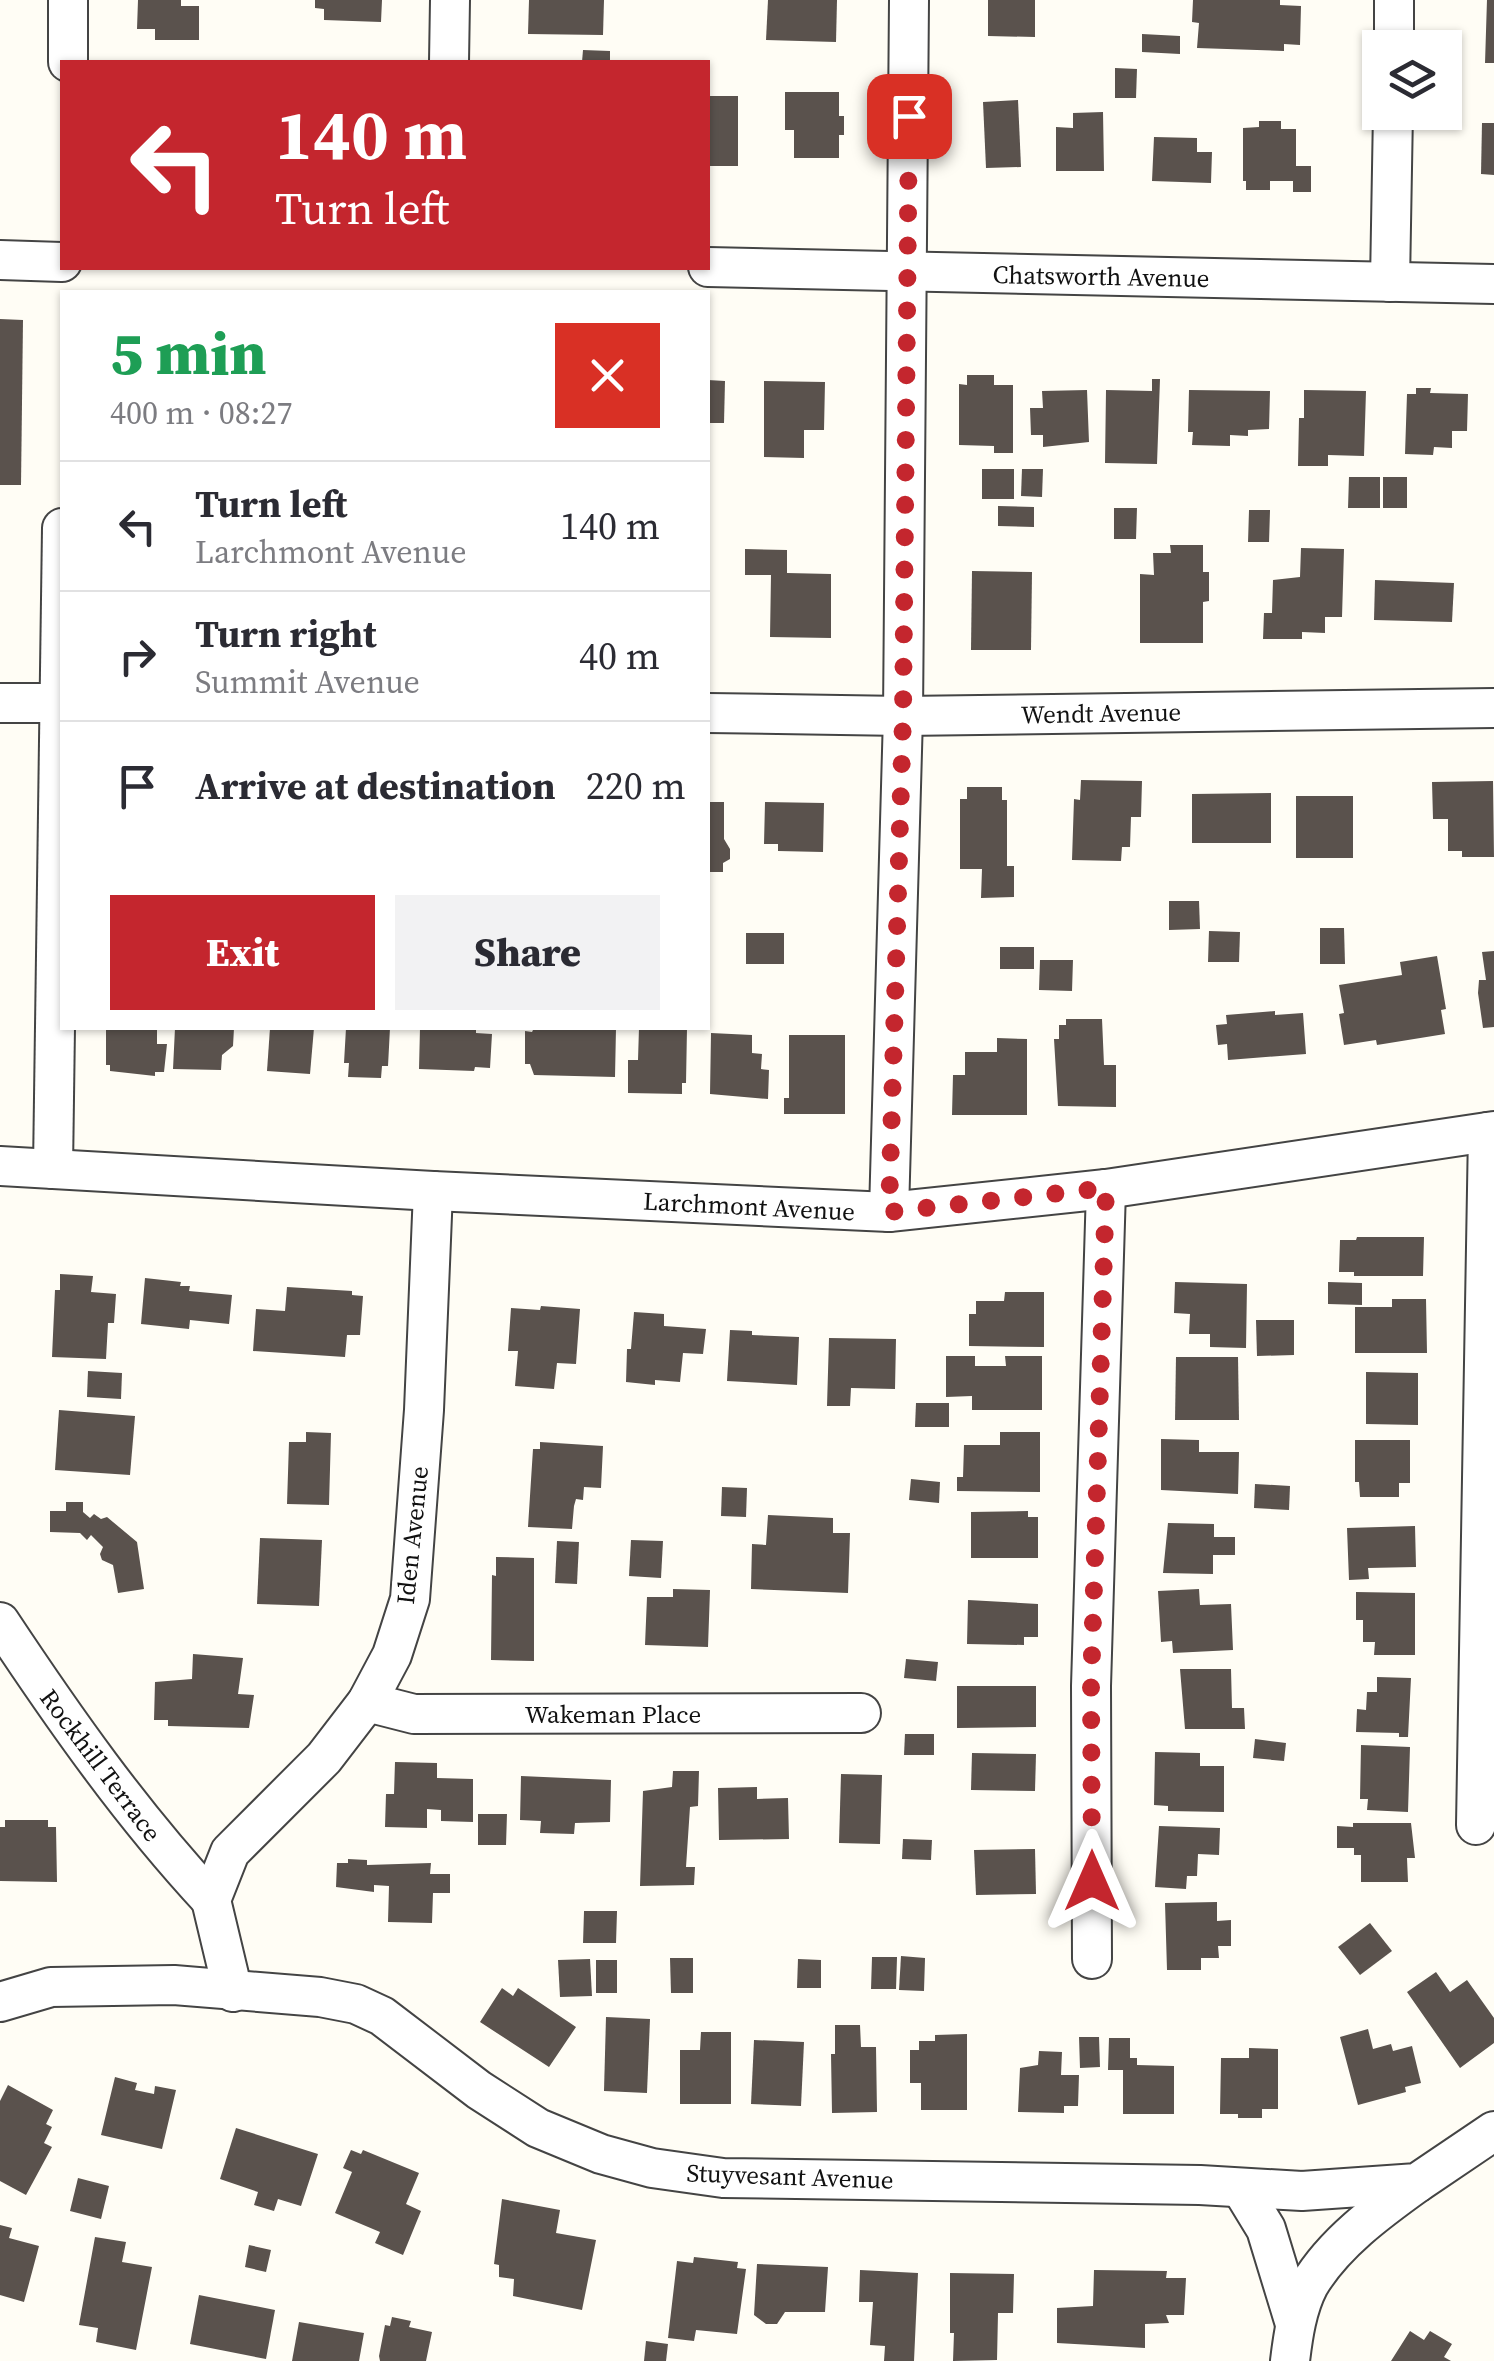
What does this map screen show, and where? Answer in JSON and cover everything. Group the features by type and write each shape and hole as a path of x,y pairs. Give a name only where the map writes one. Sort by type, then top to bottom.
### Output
{"street":[{"path":"68,0 68,60"},
{"path":"450,0 450,60"},
{"path":"889,1212 903,716 909,0"},
{"path":"1394,0 1394,30"},
{"path":"1390,282 1393,130"},
{"path":"0,260 60,264"},
{"name":"Chatsworth Avenue","path":"710,268 1494,284"},
{"path":"0,703 60,702"},
{"name":"Wendt Avenue","path":"710,713 903,716 1494,708"},
{"path":"53,1169 60,806"},
{"path":"1476,1825 1491,1132"},
{"name":"Larchmont Avenue","path":"0,1166 889,1212 1106,1188 1491,1132"},
{"path":"1092,1958 1091,1686 1106,1188"},
{"name":"Iden Avenue","path":"211,1900 230,1852 324,1758 367,1702 392,1656 410,1599 424,1410 433,1191"},
{"name":"Rockhill Terrace","path":"0,1622 152,1836 211,1900"},
{"name":"Wakeman Place","path":"367,1702 414,1714 861,1713"},
{"path":"211,1900 234,1992"},
{"name":"Stuyvesant Avenue","path":"0,2002 51,1987 174,1984 320,1997 356,2004 382,2016 479,2090 538,2128 601,2154 652,2168 722,2178 1302,2191 1417,2182 1494,2131"},
{"path":"1290,2361 1295,2324 1309,2285 1348,2237 1417,2182"},
{"path":"1241,2188 1266,2228 1295,2324"}],"building":[{"path":"138,0 181,0 181,6 199,6 199,40 155,40 155,29 137,29"},
{"path":"315,0 382,0 381,22 324,20 324,9 315,8"},
{"path":"529,0 604,0 603,35 528,34"},
{"path":"768,0 837,0 836,42 766,40"},
{"path":"988,0 1035,0 1035,37 988,36"},
{"path":"1193,0 1280,0 1280,5 1301,6 1300,45 1284,44 1284,51 1197,48 1199,23 1192,22"},
{"path":"1487,0 1494,0 1494,63 1485,63"},
{"path":"1142,34 1180,36 1180,54 1142,52"},
{"path":"583,50 610,51 610,60 582,60"},
{"path":"1115,68 1137,69 1136,98 1115,98"},
{"path":"785,92 839,92 844,135 839,135 839,158 794,158 794,130 785,130"},
{"path":"710,96 738,96 738,166 710,166"},
{"path":"1018,100 1021,167 986,168 983,102"},
{"path":"1103,112 1104,171 1056,171 1056,127 1073,128 1073,113"},
{"path":"1259,121 1281,121 1281,129 1296,129 1296,166 1311,166 1311,192 1293,192 1293,181 1270,181 1270,190 1246,190 1243,128 1259,127"},
{"path":"1482,123 1494,123 1494,175 1481,174"},
{"path":"1154,137 1197,138 1197,152 1212,152 1211,183 1152,181"},
{"path":"0,319 23,320 21,485 0,485"},
{"path":"967,375 994,375 994,385 1013,385 1013,453 994,453 994,446 959,445 959,384 967,385"},
{"path":"1152,379 1160,379 1157,464 1105,463 1106,390 1152,391"},
{"path":"710,380 725,381 724,423 710,423"},
{"path":"764,381 825,382 824,430 804,430 804,458 764,457"},
{"path":"1416,388 1431,388 1430,393 1468,394 1467,431 1452,431 1452,448 1434,447 1433,455 1405,454 1407,394 1416,394"},
{"path":"1087,390 1089,442 1043,447 1043,435 1031,435 1030,408 1043,408 1042,391"},
{"path":"1189,390 1270,391 1269,429 1248,430 1248,436 1230,435 1230,446 1192,445 1193,432 1188,432"},
{"path":"1304,390 1366,391 1364,456 1328,455 1328,466 1298,466"},
{"path":"982,469 1014,469 1014,499 982,499"},
{"path":"1022,469 1043,469 1042,497 1021,496"},
{"path":"1349,477 1380,477 1380,508 1348,508"},
{"path":"1383,477 1407,477 1407,508 1383,508"},
{"path":"998,506 1034,507 1034,527 998,526"},
{"path":"1114,508 1137,508 1136,539 1114,539"},
{"path":"1249,510 1270,510 1269,542 1248,542"},
{"path":"1170,545 1203,545 1203,572 1209,572 1209,601 1203,602 1203,643 1140,643 1140,574 1154,575 1153,553 1171,553"},
{"path":"1301,548 1344,549 1342,617 1325,617 1325,633 1302,632 1302,639 1263,639 1264,613 1272,613 1273,580 1300,577"},
{"path":"745,549 787,550 787,573 831,574 831,638 770,637 771,575 745,575"},
{"path":"972,571 1032,572 1031,650 971,650"},
{"path":"1375,580 1454,583 1452,622 1374,620"},
{"path":"1081,780 1142,781 1141,817 1131,817 1130,847 1122,847 1121,861 1072,860 1074,799 1080,800"},
{"path":"1493,781 1494,857 1462,857 1462,851 1448,851 1448,819 1433,819 1432,782"},
{"path":"967,787 1002,787 1002,800 1007,800 1007,866 1014,866 1014,897 981,898 982,869 960,869 960,799 967,799"},
{"path":"1271,793 1271,843 1192,843 1192,794"},
{"path":"1296,796 1353,796 1353,858 1296,858"},
{"path":"710,802 724,802 724,839 730,859 723,863 723,872 710,872"},
{"path":"765,802 824,803 823,852 778,851 778,844 764,844"},
{"path":"1169,901 1199,901 1200,929 1169,930"},
{"path":"1320,928 1344,928 1345,964 1320,964"},
{"path":"1209,931 1240,932 1239,962 1208,962"},
{"path":"746,933 784,933 784,964 746,964"},
{"path":"1000,947 1034,947 1034,969 1000,969"},
{"path":"1494,951 1494,1027 1483,1028 1478,993 1479,980 1486,980 1482,952"},
{"path":"1437,956 1446,1009 1441,1010 1445,1034 1377,1045 1376,1040 1344,1045 1339,985 1402,975 1400,962"},
{"path":"1040,960 1073,960 1072,991 1039,990"},
{"path":"1275,1011 1275,1015 1303,1013 1306,1054 1228,1060 1227,1044 1218,1045 1216,1025 1227,1024 1226,1015"},
{"path":"1066,1019 1102,1019 1104,1065 1116,1065 1116,1107 1058,1106 1054,1039 1059,1039 1059,1025 1066,1025"},
{"path":"106,1030 157,1030 157,1044 167,1044 164,1072 155,1072 155,1076 110,1071 110,1065 106,1065"},
{"path":"175,1030 234,1030 233,1046 222,1055 221,1070 173,1069"},
{"path":"270,1030 314,1030 310,1074 267,1071"},
{"path":"346,1030 390,1030 388,1066 382,1066 381,1078 348,1077 349,1063 344,1063"},
{"path":"420,1030 476,1030 492,1034 490,1068 419,1069"},
{"path":"616,1030 615,1077 534,1075 530,1064 525,1064 525,1031"},
{"path":"639,1030 687,1030 686,1083 682,1083 682,1094 628,1093 628,1060 638,1060"},
{"path":"711,1033 752,1035 752,1053 762,1054 761,1069 769,1070 768,1099 710,1094"},
{"path":"789,1035 845,1035 845,1114 784,1114 784,1098 789,1098"},
{"path":"997,1038 1027,1039 1027,1115 952,1115 953,1075 965,1075 965,1052 997,1052"},
{"path":"1424,1237 1423,1276 1354,1276 1354,1272 1339,1272 1340,1240"},
{"path":"60,1274 93,1276 91,1292 116,1294 114,1323 108,1323 106,1359 52,1357 55,1290 60,1290"},
{"path":"145,1278 181,1282 180,1286 190,1286 189,1291 232,1295 229,1324 190,1320 189,1329 141,1324"},
{"path":"1175,1282 1247,1284 1246,1348 1210,1347 1210,1334 1189,1334 1190,1314 1174,1313"},
{"path":"1328,1282 1362,1283 1362,1305 1328,1304"},
{"path":"287,1287 352,1291 352,1295 363,1296 360,1335 347,1335 345,1357 253,1351 256,1309 285,1311"},
{"path":"1005,1292 1044,1292 1044,1347 969,1346 969,1314 976,1314 976,1301 1004,1301"},
{"path":"1392,1299 1426,1299 1427,1353 1355,1353 1355,1307 1392,1307"},
{"path":"541,1306 580,1309 576,1364 557,1363 554,1389 515,1386 518,1351 508,1351 511,1308 540,1310"},
{"path":"634,1312 664,1314 664,1326 706,1329 703,1354 683,1353 680,1382 626,1382"},
{"path":"1256,1320 1294,1320 1294,1355 1257,1356"},
{"path":"730,1330 799,1337 797,1385 727,1381"},
{"path":"829,1338 896,1339 895,1389 851,1388 850,1406 827,1406"},
{"path":"946,1356 975,1356 975,1366 1006,1366 1005,1356 1042,1356 1042,1410 972,1410 972,1396 946,1397"},
{"path":"1176,1357 1238,1357 1239,1420 1175,1420"},
{"path":"88,1371 122,1373 121,1399 87,1397"},
{"path":"1366,1372 1418,1373 1418,1425 1366,1424"},
{"path":"916,1403 949,1403 949,1427 915,1427"},
{"path":"59,1410 135,1416 130,1475 55,1470"},
{"path":"306,1432 331,1433 329,1505 287,1504 289,1442 306,1442"},
{"path":"1000,1432 1040,1432 1040,1492 957,1491 957,1477 963,1477 964,1445 1000,1445"},
{"path":"1161,1439 1199,1440 1199,1452 1239,1452 1238,1494 1161,1490"},
{"path":"1355,1440 1410,1440 1410,1483 1399,1483 1399,1497 1360,1497 1359,1482 1355,1482"},
{"path":"540,1442 603,1446 601,1488 584,1487 583,1500 576,1499 574,1506 572,1529 528,1527 533,1449 540,1449"},
{"path":"911,1479 940,1482 939,1503 909,1500"},
{"path":"1255,1484 1290,1486 1289,1510 1254,1508"},
{"path":"722,1487 747,1488 746,1517 721,1516"},
{"path":"66,1502 83,1502 83,1512 90,1518 94,1514 101,1519 107,1517 137,1542 144,1589 118,1593 113,1565 102,1560 103,1547 91,1535 87,1540 80,1533 50,1532 50,1511 66,1511"},
{"path":"1028,1511 1028,1517 1038,1517 1038,1558 971,1558 971,1512"},
{"path":"768,1515 833,1518 833,1533 850,1533 848,1593 751,1589 752,1544 766,1545"},
{"path":"1168,1523 1214,1524 1214,1537 1235,1537 1235,1555 1213,1555 1213,1574 1163,1573"},
{"path":"1415,1526 1416,1567 1368,1568 1369,1579 1349,1580 1347,1528"},
{"path":"260,1538 322,1540 319,1606 257,1604"},
{"path":"631,1540 663,1541 661,1578 629,1576"},
{"path":"557,1541 579,1542 577,1584 555,1583"},
{"path":"496,1557 534,1558 534,1661 491,1660 492,1575 496,1576"},
{"path":"673,1589 710,1590 708,1647 645,1645 647,1597 673,1597"},
{"path":"1199,1589 1200,1605 1231,1604 1233,1650 1173,1653 1172,1641 1161,1642 1158,1591"},
{"path":"1356,1592 1415,1593 1415,1655 1374,1655 1375,1642 1363,1642 1363,1620 1356,1620"},
{"path":"968,1600 1038,1604 1038,1637 1024,1637 1024,1645 967,1644"},
{"path":"193,1654 243,1658 238,1694 254,1695 249,1728 168,1726 168,1720 154,1720 155,1682 192,1679"},
{"path":"906,1659 938,1662 936,1681 904,1678"},
{"path":"1180,1669 1231,1669 1232,1708 1244,1708 1245,1729 1185,1729"},
{"path":"1377,1677 1411,1678 1408,1737 1399,1737 1399,1733 1356,1732 1357,1709 1366,1710 1367,1692 1377,1692"},
{"path":"957,1686 1036,1686 1036,1727 957,1728"},
{"path":"905,1734 934,1734 934,1755 904,1755"},
{"path":"1255,1739 1286,1743 1284,1761 1253,1758"},
{"path":"1361,1745 1410,1747 1408,1812 1367,1810 1368,1799 1360,1799"},
{"path":"1155,1752 1200,1753 1200,1766 1224,1766 1224,1812 1168,1811 1168,1806 1154,1805"},
{"path":"972,1753 1036,1754 1035,1791 971,1790"},
{"path":"395,1762 437,1763 437,1778 473,1779 473,1822 441,1821 441,1810 427,1809 427,1828 385,1827 386,1794 394,1794"},
{"path":"673,1771 699,1771 698,1806 690,1807 686,1867 695,1867 694,1885 640,1886 643,1791 672,1787"},
{"path":"841,1774 882,1775 880,1844 839,1843"},
{"path":"521,1776 611,1780 610,1822 575,1823 574,1834 540,1833 541,1821 520,1820"},
{"path":"757,1787 757,1799 788,1798 789,1839 719,1840 718,1788"},
{"path":"478,1814 507,1814 506,1845 478,1845"},
{"path":"5,1820 48,1820 48,1827 56,1827 57,1882 0,1881 0,1827 5,1827"},
{"path":"1353,1823 1411,1823 1415,1858 1407,1858 1408,1882 1361,1882 1361,1855 1354,1855 1354,1848 1337,1848 1337,1826 1353,1827"},
{"path":"1159,1826 1220,1828 1219,1855 1198,1854 1197,1876 1187,1876 1186,1889 1155,1887"},
{"path":"903,1839 932,1840 931,1860 902,1859"},
{"path":"1035,1849 1036,1894 976,1895 974,1850"},
{"path":"348,1859 367,1860 367,1865 431,1863 430,1874 450,1874 450,1893 433,1893 432,1923 388,1922 389,1886 374,1885 374,1892 336,1887 337,1863 348,1863"},
{"path":"1217,1902 1217,1921 1231,1920 1231,1946 1218,1946 1219,1958 1201,1958 1201,1970 1167,1970 1165,1903"},
{"path":"584,1911 617,1911 616,1943 583,1943"},
{"path":"1370,1923 1392,1951 1360,1975 1338,1947"},
{"path":"901,1956 925,1958 924,1991 899,1990"},
{"path":"872,1957 897,1957 896,1989 871,1989"},
{"path":"670,1958 693,1958 693,1993 671,1993"},
{"path":"590,1959 592,1996 560,1997 558,1960"},
{"path":"798,1959 821,1960 821,1988 797,1988"},
{"path":"596,1960 617,1960 617,1993 596,1993"},
{"path":"1436,1972 1450,1992 1467,1980 1494,2018 1494,2043 1460,2068 1407,1992"},
{"path":"502,1988 513,1996 518,1988 576,2027 549,2067 480,2022"},
{"path":"606,2017 650,2019 647,2093 604,2091"},
{"path":"835,2025 860,2025 861,2047 876,2047 877,2112 832,2113 831,2054 835,2054"},
{"path":"1368,2029 1373,2049 1391,2044 1393,2051 1412,2046 1421,2083 1405,2087 1406,2092 1358,2105 1340,2037"},
{"path":"701,2032 731,2032 731,2104 680,2104 680,2050 700,2050"},
{"path":"967,2034 967,2110 921,2110 921,2083 910,2083 910,2050 919,2050 919,2041 935,2041 935,2035"},
{"path":"1079,2037 1099,2037 1100,2067 1080,2068"},
{"path":"1109,2038 1130,2038 1130,2058 1137,2058 1137,2065 1174,2066 1174,2114 1123,2114 1123,2070 1108,2070"},
{"path":"754,2040 804,2042 801,2106 751,2104"},
{"path":"1249,2048 1278,2049 1278,2109 1262,2109 1262,2118 1220,2114 1221,2058 1249,2058"},
{"path":"1039,2051 1062,2052 1061,2075 1079,2075 1078,2106 1064,2106 1064,2113 1018,2112 1020,2068 1038,2065"},
{"path":"115,2077 137,2083 135,2090 154,2094 155,2086 176,2090 162,2149 101,2135"},
{"path":"8,2085 53,2110 46,2124 52,2127 44,2143 52,2147 26,2195 0,2181 0,2101"},
{"path":"236,2128 318,2154 301,2206 278,2199 274,2211 254,2205 258,2192 220,2179"},
{"path":"351,2150 361,2154 363,2150 419,2173 406,2204 421,2211 403,2255 375,2243 380,2232 335,2213 352,2172 343,2168"},
{"path":"78,2178 109,2186 101,2219 70,2211"},
{"path":"502,2199 560,2210 556,2233 596,2240 582,2310 513,2296 514,2279 499,2277 499,2265 494,2264"},
{"path":"0,2225 12,2228 9,2238 39,2246 24,2302 0,2295"},
{"path":"95,2237 126,2242 122,2262 152,2267 136,2350 96,2342 98,2328 79,2325"},
{"path":"249,2245 271,2250 266,2272 245,2267"},
{"path":"694,2257 738,2262 737,2268 746,2269 737,2334 696,2330 694,2341 668,2338 677,2261 693,2263"},
{"path":"757,2264 828,2267 825,2312 785,2312 777,2324 766,2324 754,2315"},
{"path":"860,2270 918,2273 914,2361 884,2361 885,2346 870,2345 873,2302 859,2302"},
{"path":"1094,2270 1167,2271 1166,2278 1186,2278 1184,2315 1166,2315 1169,2323 1145,2324 1145,2348 1057,2343 1057,2308 1093,2306"},
{"path":"950,2273 1014,2274 1013,2313 998,2313 997,2360 953,2361"},
{"path":"199,2295 275,2310 266,2359 190,2344"},
{"path":"392,2317 411,2321 409,2327 432,2332 426,2361 380,2361 385,2325 390,2326"},
{"path":"299,2322 364,2333 359,2361 292,2361"},
{"path":"1410,2331 1424,2340 1430,2331 1452,2344 1444,2357 1451,2361 1391,2361"},
{"path":"646,2341 668,2344 666,2361 644,2361"}],"route":[{"path":"909,116 903,716 889,1212 1106,1188 1091,1686 1092,1881"}]}
